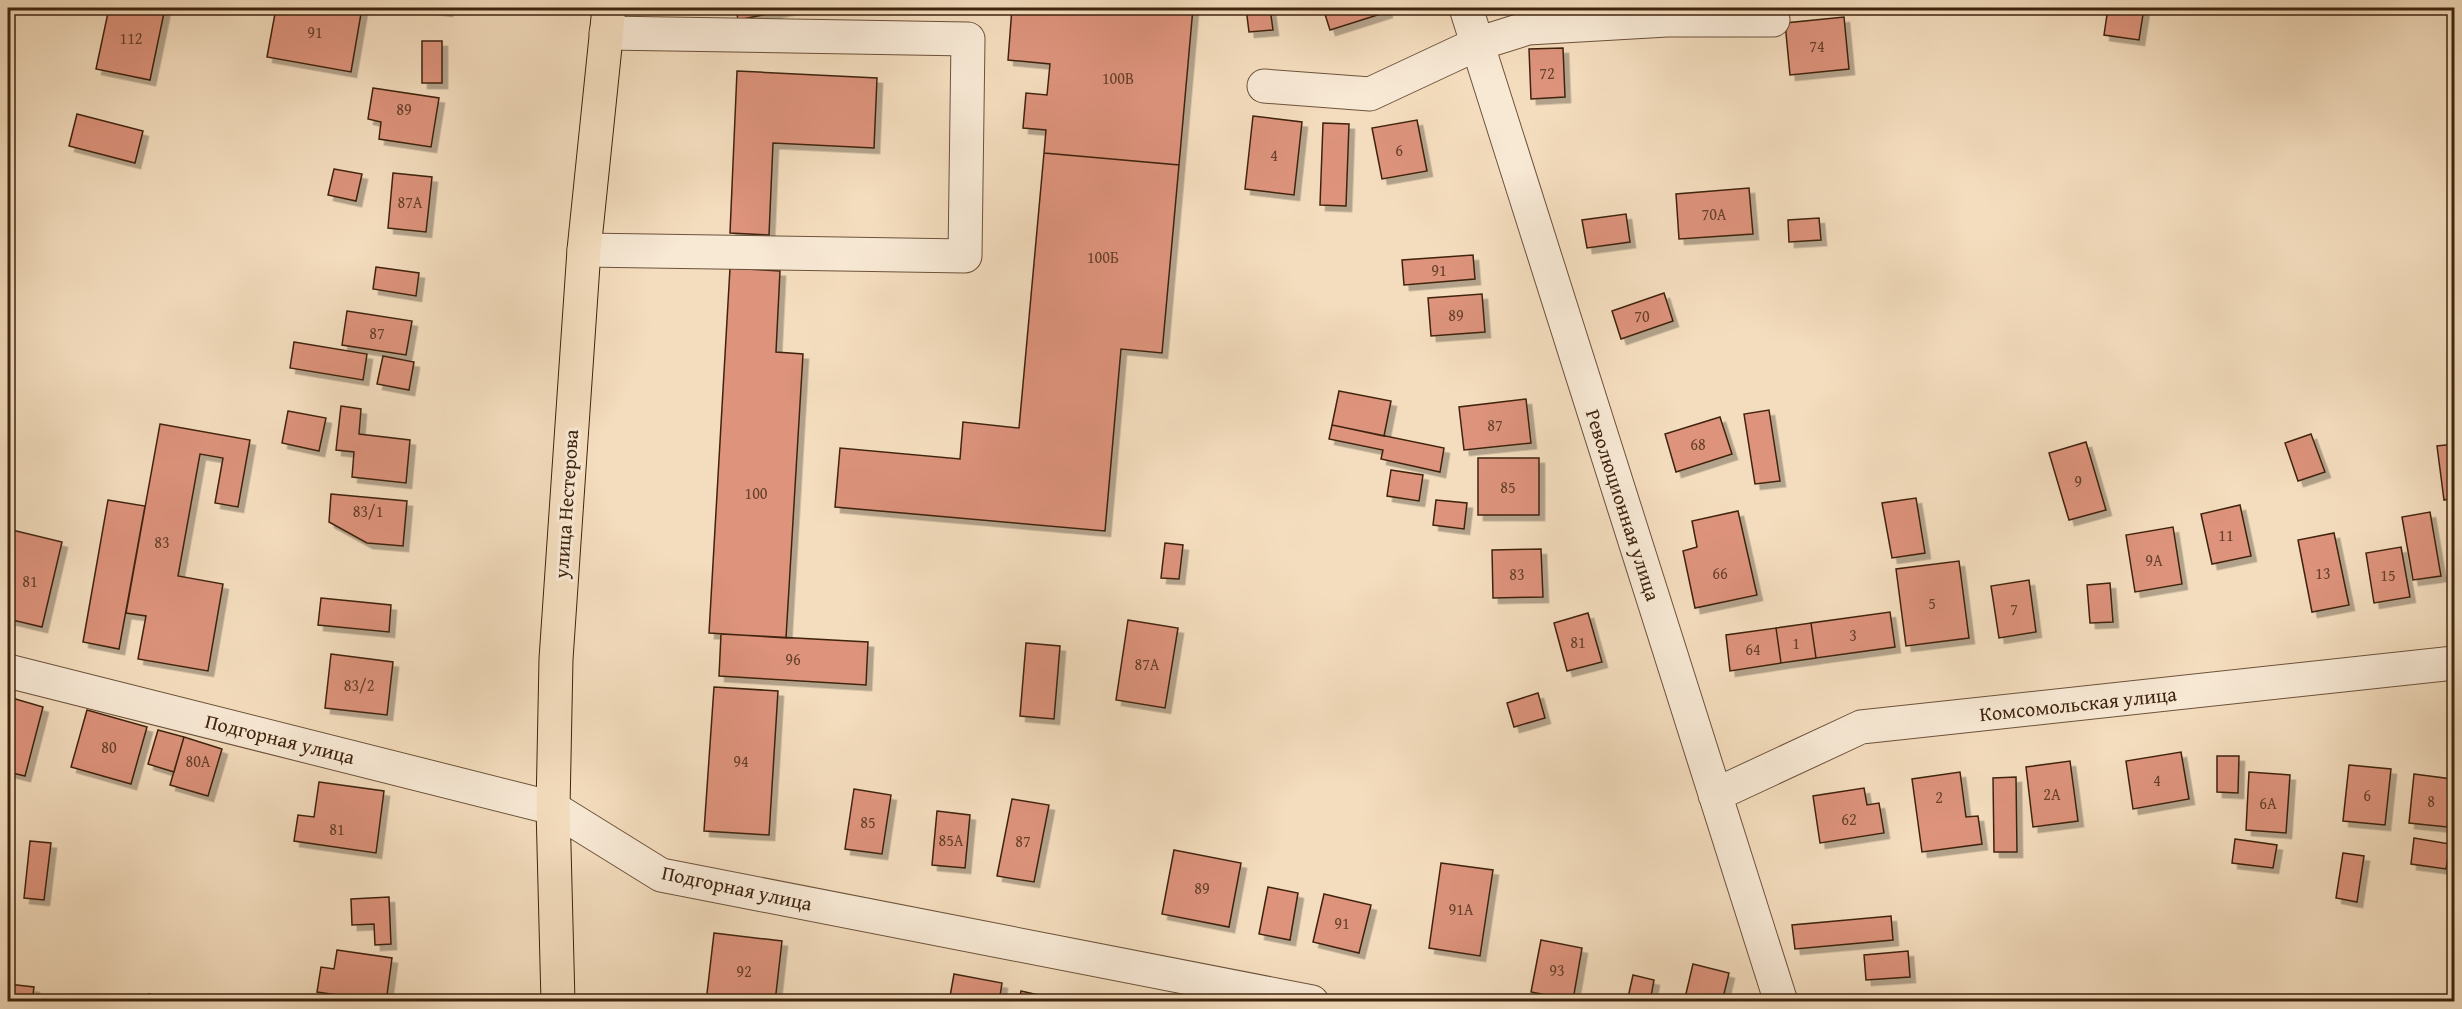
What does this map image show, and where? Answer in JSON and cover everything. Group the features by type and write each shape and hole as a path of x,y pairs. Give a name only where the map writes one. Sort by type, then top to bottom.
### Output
{"main road":[{"name":"улица Нестерова","path":"558,1002 553,808 556,658 584,250 608,20"}],"street":[{"name":"Революционная улица","path":"1466,8 1781,1002"},
{"path":"584,250 965,256 968,39 608,20"},
{"path":"1264,86 1370,94 1478,44 1528,28 1667,20 1773,20"},
{"name":"Комсомольская улица","path":"1715,795 1861,727 2454,663"},
{"name":"Подгорная улица","path":"8,671 553,808 662,876 1312,1002"}],"building":[{"path":"109,8 165,8 150,80 96,69"},
{"path":"276,8 362,8 351,72 267,57"},
{"path":"425,8 448,8 447,11"},
{"path":"736,8 796,8 738,20"},
{"path":"1012,8 1193,8 1179,165 1044,153 1046,130 1023,128 1026,93 1047,95 1050,64 1008,60"},
{"path":"1246,8 1270,8 1273,30 1249,32"},
{"path":"1323,8 1386,8 1387,12 1330,30"},
{"path":"2108,8 2144,8 2139,40 2104,35"},
{"path":"1844,17 1849,69 1790,75 1785,23"},
{"path":"422,41 442,41 442,83 422,83"},
{"path":"1563,48 1565,97 1531,99 1529,49"},
{"path":"737,71 877,78 874,148 773,143 769,235 730,233"},
{"path":"373,88 439,98 431,147 379,139 381,122 368,119"},
{"path":"77,114 143,131 135,163 69,146"},
{"path":"1253,116 1302,122 1294,195 1245,189"},
{"path":"1417,120 1427,171 1382,179 1372,128"},
{"path":"1323,123 1349,124 1346,206 1320,205"},
{"path":"1044,153 1179,165 1162,353 1121,349 1105,531 835,507 840,448 960,459 963,422 1019,428"},
{"path":"334,169 362,174 356,201 328,195"},
{"path":"393,173 432,177 426,232 388,228"},
{"path":"1749,188 1753,234 1679,239 1676,194"},
{"path":"1626,214 1630,242 1587,248 1582,220"},
{"path":"1819,218 1821,240 1789,242 1788,220"},
{"path":"1473,255 1475,279 1404,285 1402,260"},
{"path":"376,267 419,273 416,296 373,289"},
{"path":"730,268 780,271 776,352 803,354 786,638 709,633"},
{"path":"1664,293 1673,321 1621,339 1612,311"},
{"path":"1482,294 1485,332 1431,336 1428,298"},
{"path":"347,311 412,321 406,355 342,345"},
{"path":"294,342 367,354 363,380 290,368"},
{"path":"383,356 414,362 409,390 377,384"},
{"path":"1339,391 1391,401 1384,436 1332,425"},
{"path":"1526,399 1531,443 1464,450 1459,407"},
{"path":"341,406 361,409 359,434 410,440 406,483 352,477 354,452 336,450"},
{"path":"1769,410 1780,481 1755,484 1744,414"},
{"path":"288,411 326,418 319,451 282,443"},
{"path":"1720,417 1732,454 1676,472 1665,434"},
{"path":"160,424 250,440 238,507 215,503 223,458 200,454 178,576 223,584 208,671 138,659 146,616 126,613"},
{"path":"1332,425 1444,448 1440,472 1381,459 1383,450 1329,439"},
{"path":"2311,434 2325,472 2298,481 2285,443"},
{"path":"2086,442 2106,510 2069,520 2049,453"},
{"path":"2454,444 2454,498 2444,500 2437,446"},
{"path":"1478,458 1539,458 1539,515 1478,515"},
{"path":"1391,470 1423,475 1419,501 1387,496"},
{"path":"331,494 407,501 403,546 367,543 329,522"},
{"path":"1916,498 1925,553 1892,558 1882,503"},
{"path":"108,500 145,506 119,649 83,642"},
{"path":"1436,500 1467,503 1464,529 1433,525"},
{"path":"2240,505 2251,556 2212,564 2201,514"},
{"path":"1738,511 1757,595 1695,608 1683,551 1697,547 1692,521"},
{"path":"2430,512 2441,576 2413,580 2402,517"},
{"path":"2173,527 2182,584 2135,592 2126,535"},
{"path":"8,529 62,542 42,627 8,619"},
{"path":"2334,533 2349,605 2312,612 2298,540"},
{"path":"2454,535 2454,591 2453,591 2449,536"},
{"path":"1165,543 1183,545 1179,579 1161,578"},
{"path":"2401,547 2410,597 2374,603 2366,553"},
{"path":"1541,549 1543,597 1493,598 1492,550"},
{"path":"1959,561 1969,638 1906,646 1896,569"},
{"path":"2029,580 2036,632 1999,638 1991,586"},
{"path":"2110,583 2113,622 2090,623 2087,585"},
{"path":"321,598 391,605 389,632 318,625"},
{"path":"1890,612 1895,647 1816,658 1811,623"},
{"path":"1588,613 1602,662 1567,671 1554,623"},
{"path":"1128,620 1178,628 1165,708 1116,700"},
{"path":"1811,623 1816,658 1781,663 1776,628"},
{"path":"1776,628 1781,663 1730,671 1726,635"},
{"path":"721,634 868,642 866,685 719,676"},
{"path":"1026,643 1060,646 1054,719 1020,716"},
{"path":"331,654 393,662 387,715 325,708"},
{"path":"714,687 778,691 769,835 704,831"},
{"path":"1538,693 1545,718 1514,727 1507,703"},
{"path":"12,698 43,707 25,776 8,772 8,714"},
{"path":"87,710 147,727 131,784 71,767"},
{"path":"158,730 184,737 174,772 148,764"},
{"path":"184,737 222,749 208,796 170,785"},
{"path":"2181,752 2189,799 2133,809 2126,761"},
{"path":"2217,756 2239,756 2238,793 2217,792"},
{"path":"2070,761 2078,821 2033,827 2026,767"},
{"path":"2349,765 2391,769 2385,825 2343,821"},
{"path":"1960,772 1966,817 1978,816 1982,844 1922,852 1912,779"},
{"path":"2249,772 2290,775 2286,833 2246,830"},
{"path":"2414,774 2452,779 2447,827 2409,823"},
{"path":"2016,777 2017,852 1994,852 1993,778"},
{"path":"319,782 384,791 376,853 294,841 298,815 314,817"},
{"path":"1864,788 1867,805 1879,803 1884,833 1820,843 1813,796"},
{"path":"854,789 891,795 882,854 845,849"},
{"path":"1012,799 1049,805 1034,882 997,876"},
{"path":"937,811 970,815 965,868 932,865"},
{"path":"2414,838 2450,844 2446,869 2411,864"},
{"path":"2235,839 2277,845 2273,868 2232,863"},
{"path":"30,841 51,843 44,900 24,898"},
{"path":"1174,850 1241,863 1229,927 1162,914"},
{"path":"2343,853 2364,856 2357,902 2336,898"},
{"path":"1441,863 1493,870 1480,956 1429,948"},
{"path":"1268,887 1298,893 1290,940 1259,934"},
{"path":"1324,894 1371,905 1359,953 1313,942"},
{"path":"389,897 391,944 375,945 374,924 352,925 351,899"},
{"path":"1891,916 1893,940 1795,949 1792,925"},
{"path":"714,933 782,941 775,1002 706,1002"},
{"path":"1541,940 1582,948 1573,1000 1531,992"},
{"path":"337,950 392,958 386,1002 317,992 321,967 334,969"},
{"path":"1908,951 1910,977 1866,980 1864,955"},
{"path":"1693,964 1729,973 1722,1002 1684,1002"},
{"path":"954,974 1002,983 999,1002 949,1002"},
{"path":"1633,975 1654,980 1650,1002 1627,1002"},
{"path":"8,984 34,987 32,1002 8,1002"},
{"path":"1021,991 1048,997 1047,1002 1019,1002"},
{"path":"149,994 185,1002 147,1002"},
{"path":"1048,997 1072,1002 1047,1002"}]}
